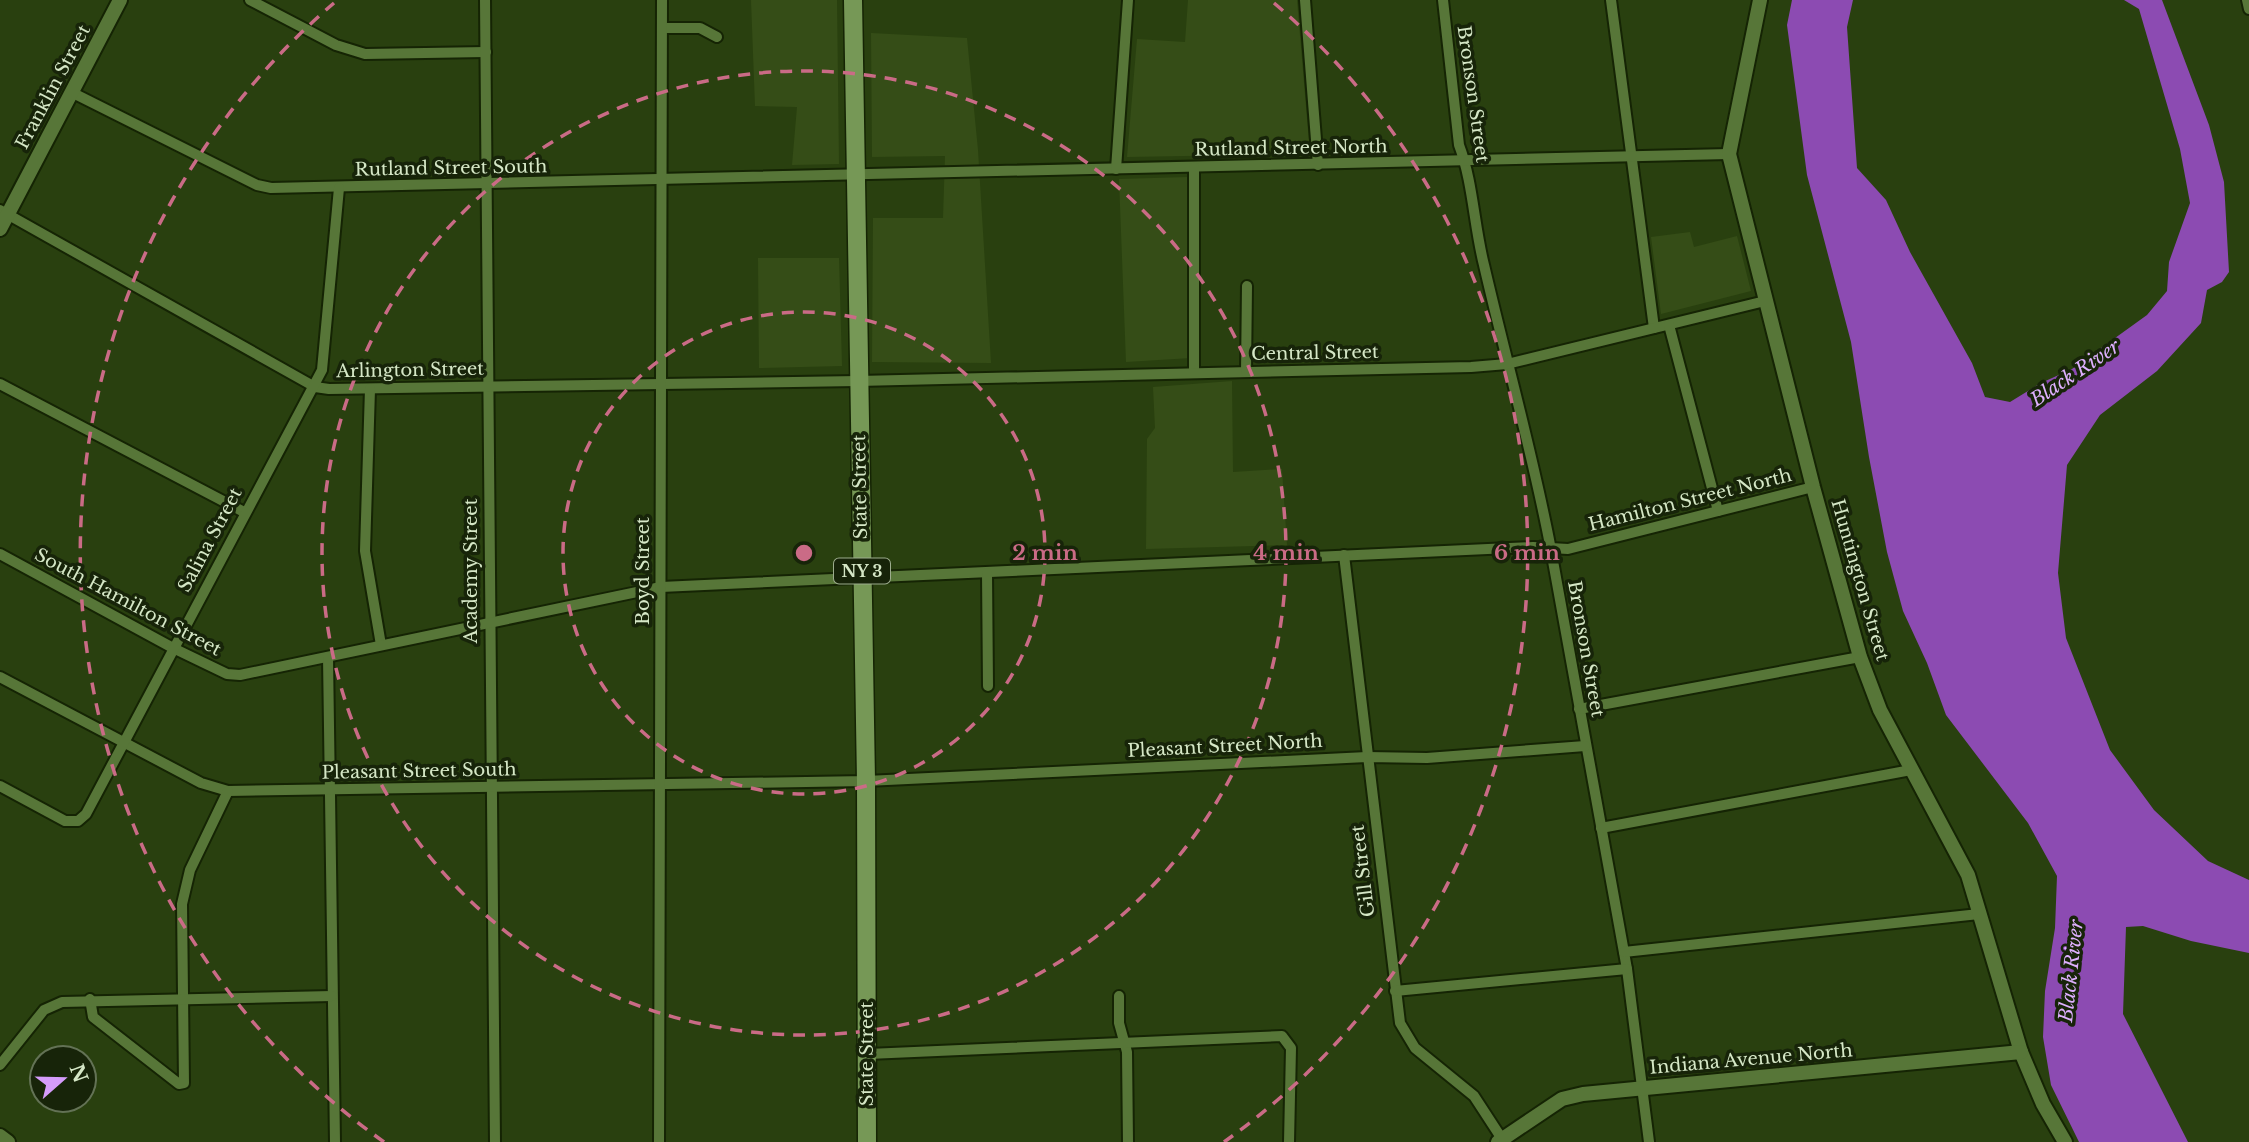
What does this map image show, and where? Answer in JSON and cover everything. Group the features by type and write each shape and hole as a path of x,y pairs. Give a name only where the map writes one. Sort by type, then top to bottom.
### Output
{"highway":[{"name":"State Street","path":"853,0 866,780 867,1142"}],"street":[{"name":"Franklin Street","path":"0,229 4,212 120,0"},
{"path":"250,0 336,44 365,54 486,52"},
{"name":"Academy Street","path":"485,0 495,1142"},
{"name":"Boyd Street","path":"659,1142 662,0"},
{"path":"1116,169 1128,0"},
{"path":"1305,0 1318,165"},
{"name":"Bronson Street","path":"1443,0 1459,145 1465,162 1475,227 1540,491 1628,969 1644,1088 1648,1142"},
{"path":"1611,0 1654,328"},
{"name":"Huntington Street","path":"1760,0 1729,154 1813,487 1860,657 1880,710 1958,853 2021,1052 2043,1104 2065,1142"},
{"path":"2247,0 2249,9"},
{"path":"662,28 701,28 717,37"},
{"name":"Rutland Street South","path":"71,92 257,185 339,188 854,175"},
{"name":"Rutland Street North","path":"854,175 1729,154"},
{"path":"1194,167 1194,373"},
{"name":"Salina Street","path":"0,786 65,821 78,821 86,814 244,512 322,370 339,188"},
{"name":"Arlington Street","path":"4,212 315,387 370,389 858,381"},
{"path":"1246,372 1247,286"},
{"name":"Central Street","path":"858,381 1507,363 1765,301"},
{"path":"1669,325 1718,511"},
{"path":"0,384 244,512"},
{"path":"370,389 365,551 381,645"},
{"name":"Hamilton Street North","path":"862,578 1533,547 1568,550 1813,487"},
{"name":"South Hamilton Street","path":"0,554 173,648 227,674 249,674 661,587 862,578"},
{"name":"Gill Street","path":"1344,555 1400,1023 1407,1039 1474,1096 1501,1141"},
{"path":"987,573 988,687"},
{"path":"328,657 335,1142"},
{"path":"1579,709 1860,657"},
{"name":"Pleasant Street South","path":"0,677 201,783 228,791 866,780"},
{"name":"Pleasant Street North","path":"866,780 1367,757 1427,758 1585,746"},
{"path":"1601,828 1911,770"},
{"path":"90,999 93,1017 179,1084 184,1083 182,904 187,880 228,791"},
{"path":"1624,952 1979,914"},
{"path":"1395,991 1628,969"},
{"path":"0,1065 44,1010 62,1002 90,999 332,996"},
{"path":"1119,996 1119,1023 1125,1043 1128,1142"},
{"path":"868,1054 1286,1038 1290,1048 1289,1142"},
{"name":"Indiana Avenue North","path":"1501,1141 1562,1099 1583,1094 2021,1052"},
{"path":"0,1136 8,1142"}],"shaded area":[{"path":"751,0 837,0 839,164 792,165 797,107 755,106"},
{"path":"1188,0 1297,0 1310,154 1127,157 1137,39 1185,42"},
{"path":"871,33 967,38 978,150 991,363 872,362 873,218 943,218 945,156 872,157"},
{"path":"1188,177 1191,358 1126,362 1119,179"},
{"path":"1690,232 1694,247 1737,236 1751,291 1661,314 1651,237"},
{"path":"758,258 839,258 842,366 759,368"},
{"path":"1232,381 1233,472 1282,469 1287,545 1146,549 1147,439 1155,428 1153,387"}],"water":[{"name":"Black River","path":"1792,0 1853,0 1847,27 1857,168 1886,200 1910,252 1972,363 1985,397 2010,402 2041,383 2072,369 2147,315 2167,291 2169,262 2190,203 2180,149 2139,9 2124,0 2162,0 2209,125 2224,182 2229,272 2222,282 2207,290 2201,323 2157,371 2100,415 2067,465 2058,573 2066,638 2110,750 2154,810 2208,861 2249,880 2249,953 2191,941 2143,926 2126,927 2123,1014 2188,1142 2079,1142 2051,1085 2043,1037 2045,991 2055,928 2057,876 2028,823 1946,715 1927,663 1903,611 1887,552 1851,342 1807,175 1787,25"}]}
